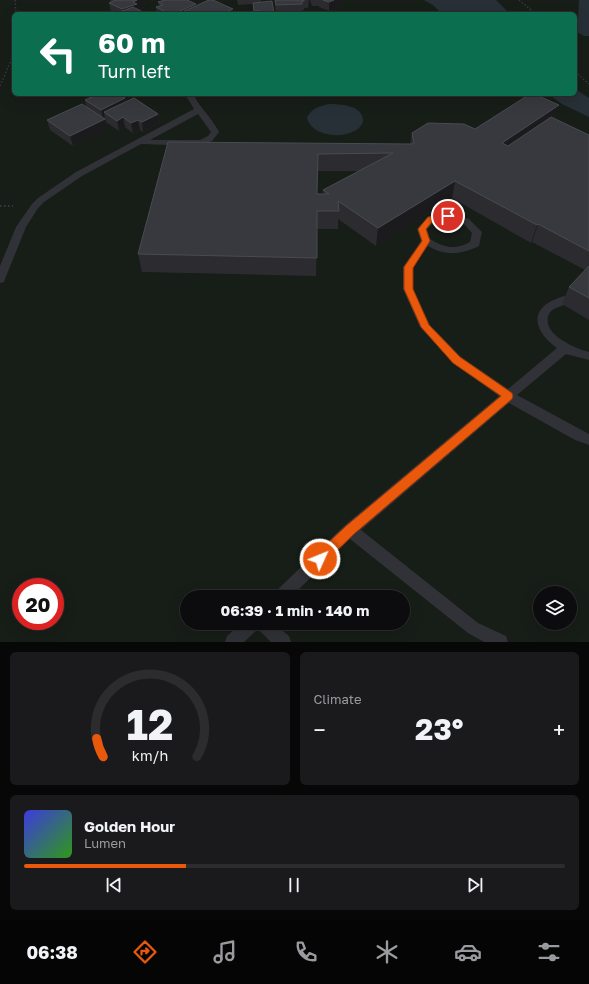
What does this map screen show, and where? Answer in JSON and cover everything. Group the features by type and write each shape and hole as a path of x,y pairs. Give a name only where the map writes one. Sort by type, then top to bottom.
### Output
{"lane":[{"path":"139,142 187,144 200,143 208,141 214,136 215,132 213,127 199,110 190,96"},
{"path":"0,279 21,227 35,206 79,174 199,110"},
{"path":"448,216 466,221 476,232 475,244 461,252 441,250 426,241 422,229 431,219 448,216"},
{"path":"426,241 408,267 408,289 426,327 457,360 508,396 579,436 589,440"},
{"path":"568,299 555,302 546,309 542,318 545,329 552,340 564,349 579,355 589,356"},
{"path":"287,590 350,530 564,349"},
{"path":"350,530 473,628 500,642"},
{"path":"233,642 246,630"},
{"path":"270,630 283,642"}],"path":[{"path":"15,0 16,12"},
{"path":"519,0 534,12"},
{"path":"0,86 12,59"},
{"path":"577,74 589,84"}],"shaded area":[{"path":"0,0 589,0 589,642 0,642"},
{"path":"424,0 496,0 508,12 440,12"},
{"path":"579,0 589,0 589,36 584,36 577,32"},
{"path":"577,90 589,98 589,117 562,104 551,96 577,96"},
{"path":"329,104 339,104 355,108 362,115 363,122 359,128 346,134 330,135 322,133 310,124 307,118 316,108"}],"building":[{"path":"116,0 137,0 133,2 137,4 122,9 109,3"},
{"path":"165,0 187,0 196,4 178,12 166,12 156,7 163,5 158,2"},
{"path":"209,0 213,0 233,9 226,12 184,11"},
{"path":"275,0 304,1 302,1 302,4 276,5"},
{"path":"323,0 334,0 329,2"},
{"path":"272,1 274,12 254,11 253,3"},
{"path":"133,7 143,12 119,12"},
{"path":"94,96 122,96 125,98 101,110 85,100"},
{"path":"527,96 539,96 559,105 502,143 508,146 551,117 589,135 589,251 455,181 378,228 338,201 339,211 317,211 317,258 138,254 168,142 412,144 414,143 412,133 428,123 464,124 475,129","holes":["393,153 323,190 329,194 317,194 318,154"]},
{"path":"134,98 158,114 142,122 138,120 131,123 123,117 117,121 104,112"},
{"path":"82,104 105,119 70,136 47,120"},
{"path":"589,266 589,298 569,287"}],"route":[{"path":"320,559 350,530 508,396 457,360 426,327 408,289 408,267 426,241 422,229 431,219 448,216"}]}
